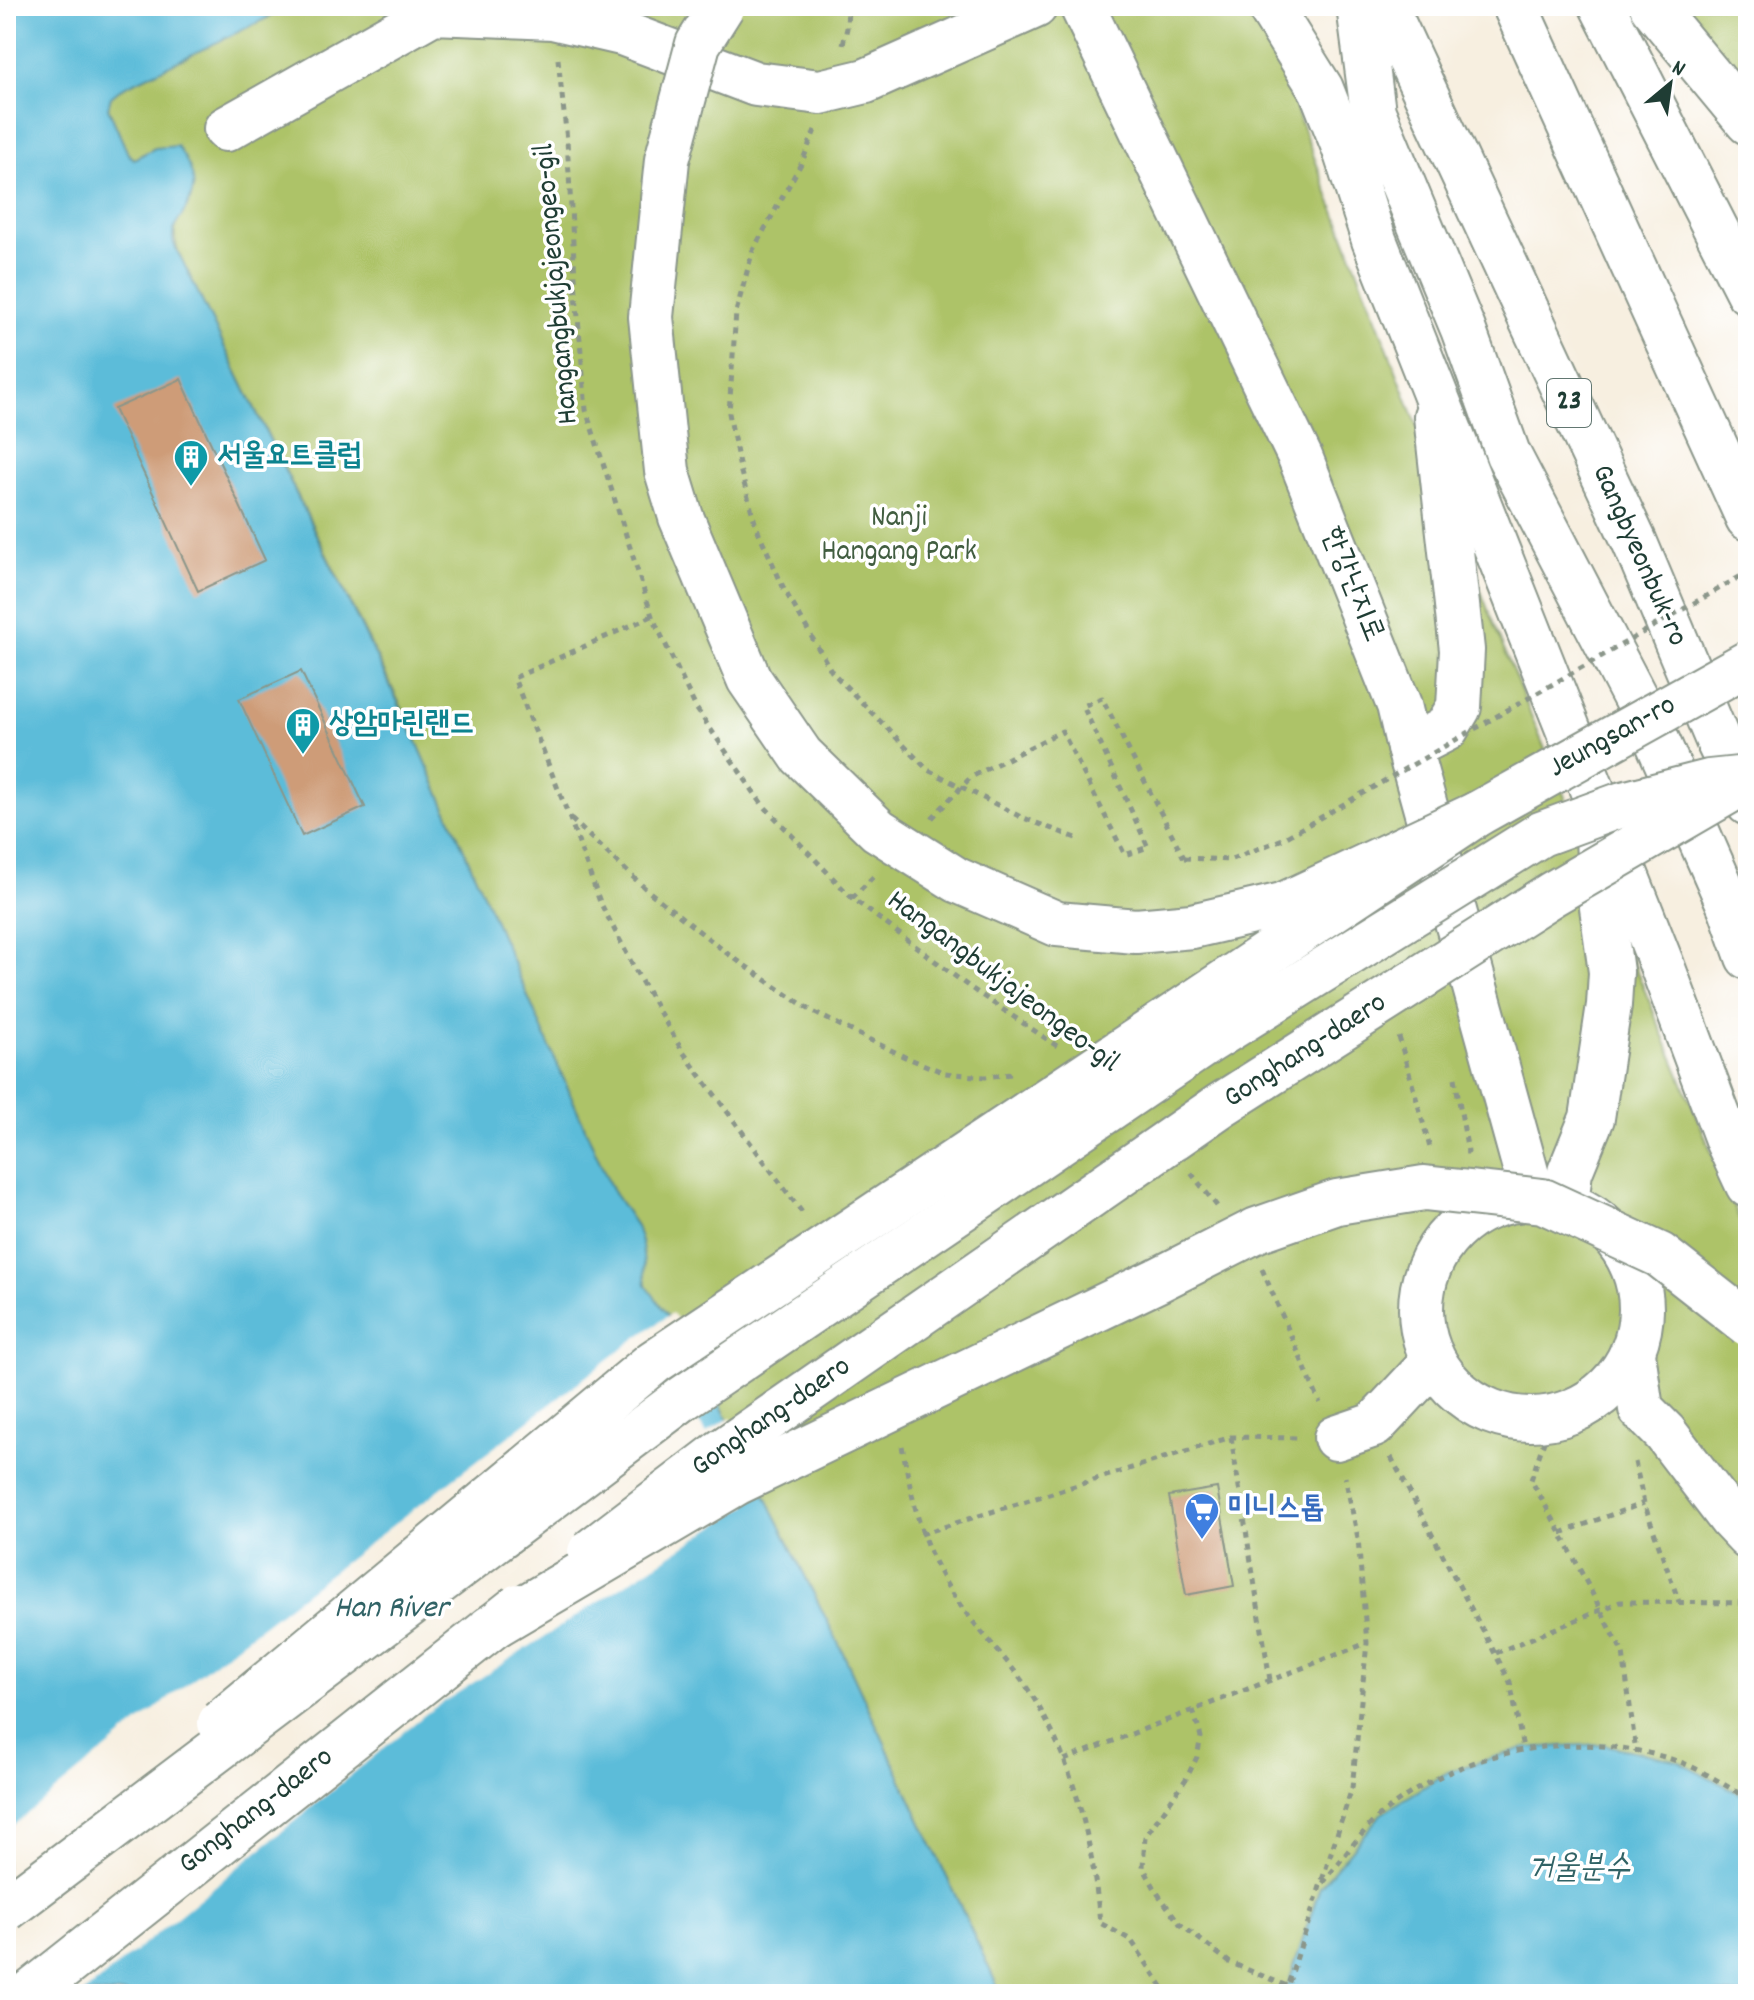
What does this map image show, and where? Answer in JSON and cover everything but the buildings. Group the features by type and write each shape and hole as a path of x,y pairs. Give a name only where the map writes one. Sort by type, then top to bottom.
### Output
{"main road":[{"path":"722,6 698,44 667,160 651,317 667,471 681,517 749,679 801,755 878,830 957,880 1057,924 1136,931 1192,926 1283,905 1477,814"},
{"path":"226,129 433,12 553,17 622,33 756,84 820,92 866,81 1035,6"},
{"name":"한강난지로","path":"1082,6 1300,457 1399,705 1409,748 1550,1200"},
{"path":"1269,6 1321,89 1345,150 1374,240 1661,963 1728,1142 1748,1185"},
{"path":"1359,6 1373,112 1463,329 1508,454"},
{"name":"Gangbyeonbuk-ro","path":"1385,6 1635,543 1719,743 1748,803"},
{"path":"1515,6 1748,518"},
{"path":"1602,6 1748,292"},
{"path":"1652,6 1748,122"},
{"path":"1345,150 1656,738 1748,957"},
{"path":"1409,748 1446,729 1459,707 1462,650 1433,390"},
{"name":"Jeungsan-ro","path":"1477,814 1748,663"},
{"path":"6,1909 682,1399 1209,1041 1541,834 1623,804 1709,782 1748,779"},
{"name":"Gonghang-daero","path":"29,1994 490,1628 721,1452 1196,1123 1552,894 1748,779"},
{"path":"1550,1200 1570,1172 1592,1118 1609,1005 1611,972 1600,893 1596,799"},
{"path":"6,1901 654,1362 1477,814"},
{"path":"490,1628 736,1483 1257,1230 1337,1202 1424,1188 1543,1201 1660,1255 1748,1324"},
{"path":"1550,1200 1597,1219 1623,1246 1638,1280 1642,1317 1633,1353 1610,1388 1576,1411 1536,1420 1495,1415 1459,1395 1432,1363 1419,1324 1421,1284 1437,1246 1503,1201 1550,1200"},
{"path":"1633,1353 1641,1409 1665,1433 1748,1537"},
{"path":"1355,1431 1432,1363"}],"path":[{"path":"848,6 847,28 831,89 802,162 753,250 736,312 729,413 740,469 756,526 784,589 832,672 928,770 1021,817 1076,838"},
{"name":"Hangangbukjajeongeo-gil","path":"553,17 567,140 586,410 652,616 696,708 762,804 852,898 968,986 1068,1054"},
{"path":"929,820 971,777 1062,731 1125,855 1148,847 1083,706 1102,698 1184,858 1229,860 1283,839 1748,572"},
{"path":"514,678 652,616"},
{"path":"570,819 647,890 728,954 813,1012 945,1073 985,1077 1014,1073"},
{"path":"852,898 874,876"},
{"path":"1396,1028 1433,1156"},
{"path":"1452,1065 1468,1152 1456,1153"},
{"path":"1186,1166 1224,1215"},
{"path":"1260,1265 1355,1431 1496,1653 1510,1682 1523,1748"},
{"path":"1552,1417 1531,1480 1623,1653 1636,1752"},
{"path":"921,1534 1231,1437 1355,1431"},
{"path":"1285,1994 1352,1788 1367,1643 1358,1538 1355,1431"},
{"path":"1231,1437 1270,1680"},
{"path":"1634,1459 1644,1503 1679,1602"},
{"path":"1561,1533 1644,1503"},
{"path":"1496,1653 1620,1602 1748,1603"},
{"path":"1064,1760 1367,1643"},
{"path":"1193,1710 1201,1737 1197,1757 1186,1779 1145,1837 1143,1867 1180,1924 1229,1962 1287,1986"},
{"path":"1320,1887 1381,1814 1448,1772 1523,1748 1602,1744 1679,1761 1748,1798"},
{"path":"1100,1923 1131,1940 1167,1994"},
{"path":"1271,1994 1287,1986"}],"green space":[{"name":"Nanji Hangang Park","path":"292,6 1256,6 1497,633 1748,1240 1748,1994 1001,1994 843,1653 696,1355 646,1285 636,1226 612,1190 405,714 181,258 175,229 194,186 155,148 134,159 128,154 108,107 111,97 122,88"},
{"path":"1664,6 1748,6 1748,121"}],"water":[{"name":"Han River","path":"6,6 292,6 122,88 111,97 108,108 128,154 134,159 155,148 177,146 188,164 193,189 187,207 174,228 175,247 414,735 612,1190 636,1226 642,1245 646,1285 696,1355 843,1653 1001,1994 6,1994"},
{"name":"거울분수","path":"1602,1744 1679,1761 1748,1798 1748,1994 1285,1994 1320,1887 1381,1814 1448,1772 1523,1748"}],"pier":[{"path":"672,1313 690,1333 703,1361 694,1416 707,1433 731,1417 757,1469 736,1483 748,1505 428,1712 83,1994 6,1994 6,1831 176,1692"}],"place":[{"name":"서울요트클럽","path":"191,488"},
{"name":"상암마린랜드","path":"303,756"},
{"name":"미니스톱","path":"1202,1541"}]}
